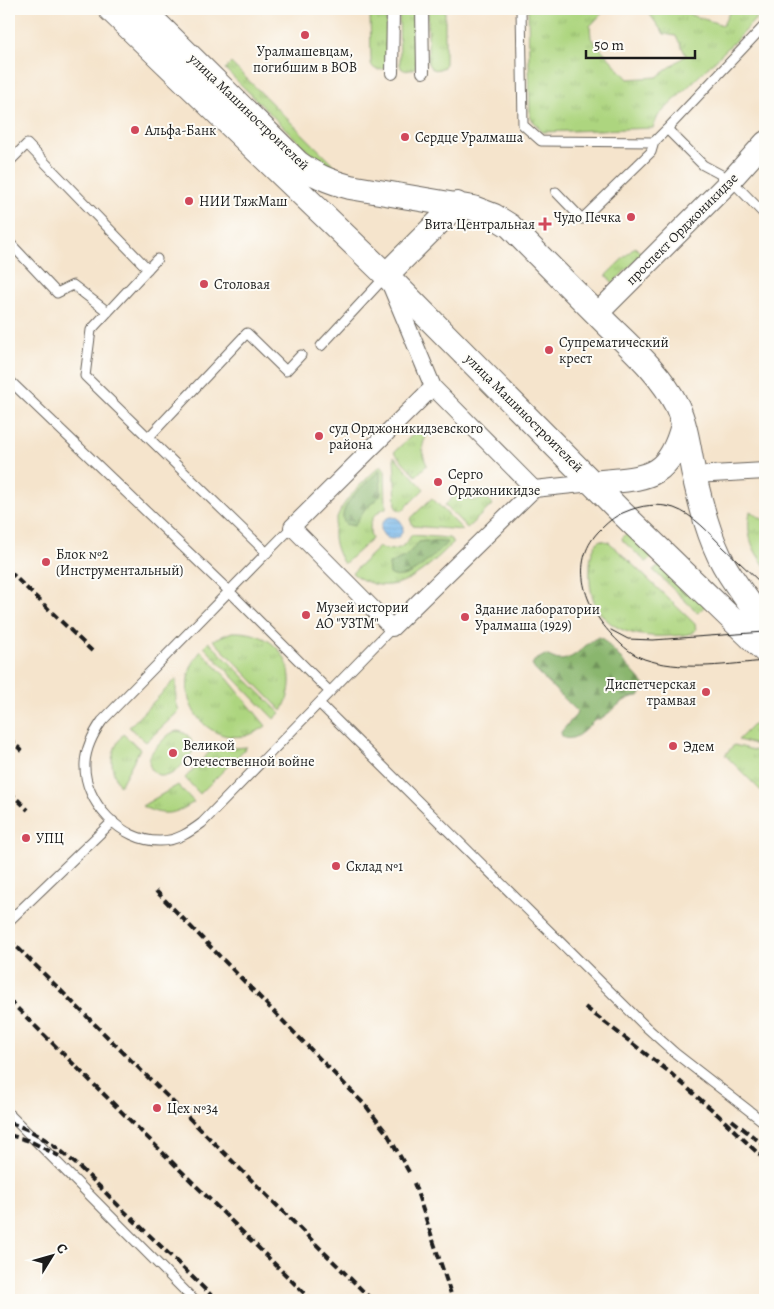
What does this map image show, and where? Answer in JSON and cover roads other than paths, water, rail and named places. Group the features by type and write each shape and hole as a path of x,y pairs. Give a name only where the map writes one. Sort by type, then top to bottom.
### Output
{"main road":[{"name":"улица Машиностроителей","path":"110,9 386,276 592,483 765,651"},
{"name":"улица Машиностроителей","path":"142,9 298,163 316,176 350,187 457,204 485,212 502,220 654,372 676,405 684,423 694,475 711,535 724,565 765,624"},
{"path":"386,276 457,204"},
{"path":"648,476 662,467 673,454 680,439 684,423"},
{"path":"592,483 648,476 694,475"}],"street":[{"path":"392,73 393,9"},
{"path":"422,9 423,72"},
{"name":"проспект Орджоникидзе","path":"597,314 731,180 765,142"},
{"path":"386,276 433,387 534,489"},
{"path":"433,387 292,527 392,628 534,489 592,483"},
{"path":"694,475 765,471"}],"lane":[{"path":"521,9 523,125 541,141 654,142"},
{"path":"556,192 582,219 651,152 654,142 765,25"},
{"path":"667,129 703,165 731,180 765,215"},
{"path":"9,162 26,144 148,269"},
{"path":"9,242 57,293 74,285 108,312"},
{"path":"157,259 91,330 85,376 267,553"},
{"path":"321,346 386,276"},
{"path":"148,438 247,333 286,371 301,355"},
{"path":"9,380 229,591 330,692"},
{"path":"292,527 102,721 92,736 84,764 86,782 96,802 113,822 133,836 152,841 176,838 193,830 392,628"},
{"path":"319,703 644,1026 675,1053 765,1123"},
{"path":"9,921 113,822"},
{"path":"9,1114 194,1300"}],"water":[{"path":"392,517 400,520 403,528 400,536 392,539 384,536 381,528 384,520"}],"tram line":[{"path":"765,587 695,520 681,511 668,506 643,506 617,516 598,532 589,544 584,558 584,584 594,611 611,634 634,654 651,661 679,666 708,666 765,661"},
{"path":"611,630 628,639 653,640 765,632"}],"railway":[{"path":"9,571 92,651"},
{"path":"9,738 22,751"},
{"path":"9,791 28,810"},
{"path":"156,891 366,1106 388,1135 409,1172"},
{"path":"9,939 372,1300"},
{"path":"9,1000 311,1300"},
{"path":"585,1007 668,1071 765,1160"},
{"path":"732,1120 765,1146"},
{"path":"9,1123 25,1128 41,1137 72,1160 216,1300"},
{"path":"9,1135 30,1141 59,1156"},
{"path":"414,1183 453,1300"}],"place":[{"name":"Уралмашевцам, погибшим в ВОВ","path":"305,35"},
{"name":"Альфа-Банк","path":"135,130"},
{"name":"Сердце Уралмаша","path":"405,137"},
{"name":"НИИ ТяжМаш","path":"189,201"},
{"name":"Чудо Печка","path":"631,217"},
{"name":"Вита Центральная","path":"545,224"},
{"name":"Столовая","path":"204,284"},
{"name":"Супрематический крест","path":"549,350"},
{"name":"суд Орджоникидзевского района","path":"319,436"},
{"name":"Серго Орджоникидзе","path":"438,482"},
{"name":"Блок №2 (Инструментальный)","path":"46,562"},
{"name":"Музей истории АО \"УЗТМ\"","path":"306,615"},
{"name":"Здание лаборатории Уралмаша (1929)","path":"465,617"},
{"name":"Диспетчерская трамвая","path":"706,692"},
{"name":"Эдем","path":"673,746"},
{"name":"Великой Отечественной войне","path":"173,753"},
{"name":"УПЦ","path":"26,838"},
{"name":"Склад №1","path":"336,866"},
{"name":"Цех №34","path":"157,1108"}]}
